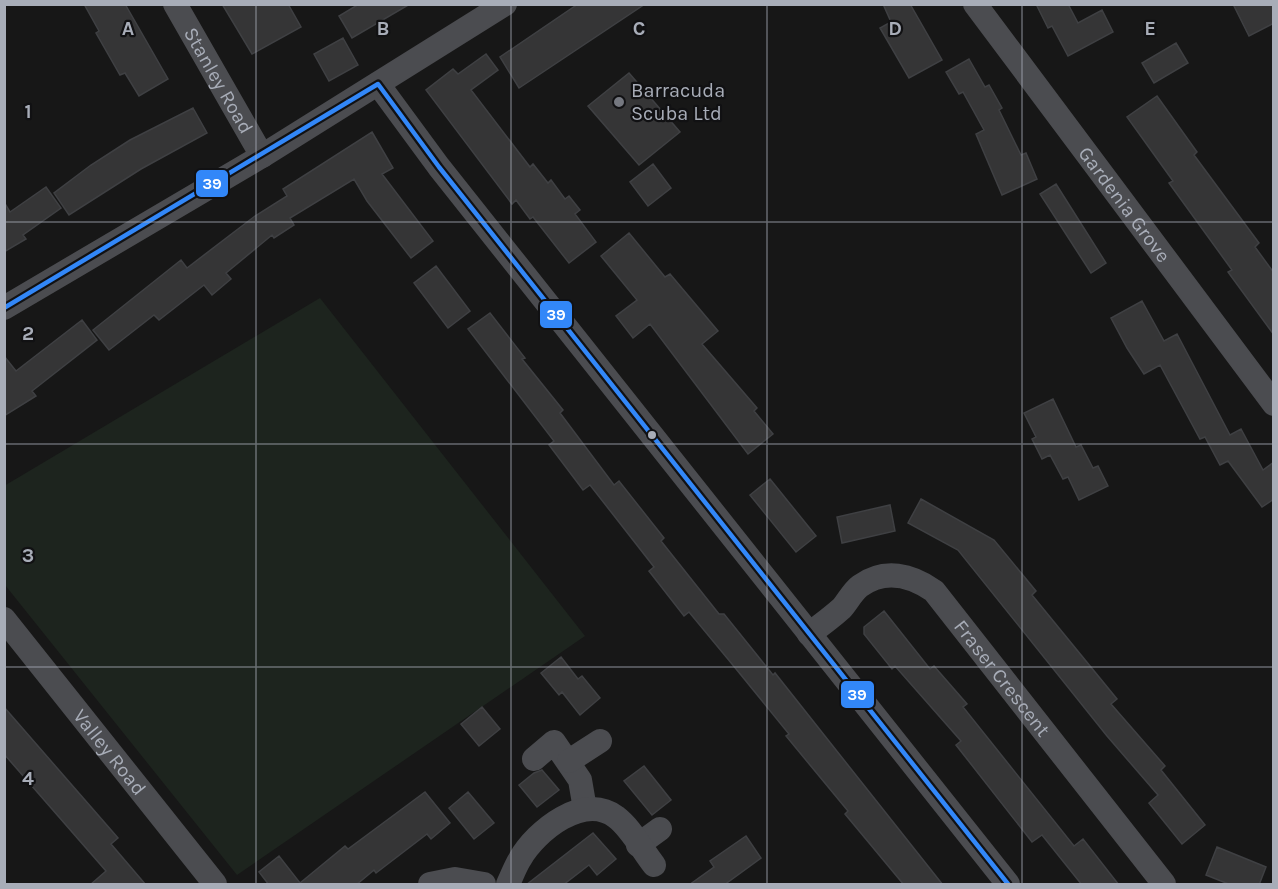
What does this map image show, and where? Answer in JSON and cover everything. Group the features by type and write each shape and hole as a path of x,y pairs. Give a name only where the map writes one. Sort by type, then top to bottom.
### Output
{"street":[{"name":"Stanley Road","path":"175,4 262,156"},
{"path":"4,308 262,156 505,4"},
{"name":"Gardenia Grove","path":"975,4 1274,404"},
{"path":"378,84 439,167 1008,885"},
{"name":"Fraser Crescent","path":"809,634 842,608 859,587 880,576 899,574 917,579 934,591 1164,885"},
{"name":"Valley Road","path":"4,619 215,885"},
{"path":"534,759 600,741"},
{"path":"562,751 580,780 585,809"},
{"path":"508,885 520,858 535,840 572,813 585,809 599,809 617,817 654,865"},
{"path":"638,845 660,829"},
{"path":"430,885 455,879 484,885"}],"shaded area":[{"path":"320,298 585,636 237,875 5,585 4,486"}],"building":[{"path":"84,4 125,4 168,79 139,96 125,73 120,75 96,33 99,31"},
{"path":"222,4 288,4 301,27 252,54"},
{"path":"359,4 410,4 352,38 339,16"},
{"path":"578,4 645,4 519,88 500,57"},
{"path":"883,4 910,4 942,60 909,78 880,28 891,22"},
{"path":"1036,4 1068,4 1078,23 1102,10 1113,32 1068,56 1052,26 1048,28"},
{"path":"1233,4 1274,4 1274,23 1249,36"},
{"path":"343,38 358,65 329,81 314,54"},
{"path":"1176,43 1188,63 1154,83 1142,63"},
{"path":"486,54 498,70 471,90 530,167 533,164 548,183 551,180 565,199 569,196 580,210 575,214 596,242 569,263 533,217 530,219 516,200 512,204 426,90 453,69 458,74"},
{"path":"969,59 985,87 989,85 1002,108 999,110 1021,155 1026,153 1037,179 1002,195 976,134 984,130 963,92 959,94 946,72"},
{"path":"629,73 680,132 639,165 588,106"},
{"path":"1157,96 1197,152 1194,155 1259,243 1255,247 1274,273 1274,335 1228,272 1232,270 1169,183 1173,181 1127,117"},
{"path":"193,108 207,133 141,169 69,215 54,193 91,165 130,140"},
{"path":"372,132 393,168 382,174 433,241 411,258 367,201 354,179 290,218 294,225 274,238 272,235 226,273 231,279 212,295 204,285 159,320 154,315 109,350 93,330 181,260 187,268 255,216 287,196 283,189"},
{"path":"653,164 671,188 648,206 630,182"},
{"path":"1056,184 1106,263 1091,273 1040,194"},
{"path":"46,187 61,208 23,235 26,239 4,252 4,202 10,212"},
{"path":"629,233 665,277 670,274 718,331 702,344 757,408 754,411 773,434 748,454 650,324 633,338 616,316 637,300 601,256"},
{"path":"436,266 470,311 448,328 414,283"},
{"path":"1142,301 1164,341 1177,334 1230,435 1241,429 1263,470 1274,462 1274,499 1262,507 1228,461 1220,465 1205,437 1200,439 1160,365 1144,374 1127,348 1111,318"},
{"path":"490,313 525,358 522,359 563,410 560,413 614,485 619,481 664,538 661,541 719,614 724,614 773,675 775,673 943,885 904,885 845,814 848,811 786,736 789,734 732,664 689,612 684,616 649,571 654,567 590,485 583,490 549,445 554,441 468,329"},
{"path":"82,320 97,340 32,391 36,396 4,416 4,356 16,371"},
{"path":"1053,399 1076,447 1081,445 1093,468 1098,466 1108,486 1079,500 1068,477 1063,479 1050,455 1042,459 1032,439 1036,437 1024,413"},
{"path":"770,479 816,536 796,552 750,495"},
{"path":"921,499 994,540 1036,591 1032,595 1117,699 1111,704 1165,766 1161,770 1205,825 1182,844 1149,803 1158,795 1107,736 958,550 908,523"},
{"path":"890,505 895,531 842,543 837,517"},
{"path":"884,611 930,669 934,666 967,704 963,707 1074,846 1083,839 1119,885 1082,885 1042,835 1032,842 956,745 961,741 895,666 892,669 864,634 864,627"},
{"path":"561,657 578,679 582,676 600,698 580,715 562,692 559,695 541,673"},
{"path":"4,707 118,838 111,844 146,885 90,885 106,871 4,754"},
{"path":"482,707 500,729 479,746 461,724"},
{"path":"644,766 671,800 652,815 624,781"},
{"path":"542,770 559,790 537,807 519,785 534,773"},
{"path":"425,792 450,823 431,839 427,834 376,873 374,870 356,885 269,885 259,872 279,856 300,883 345,846 348,849"},
{"path":"468,792 494,823 474,839 449,808"},
{"path":"593,833 616,859 597,875 589,865 563,885 526,885"},
{"path":"746,836 761,858 724,885 689,885 714,867 710,861"},
{"path":"1217,847 1266,867 1259,885 1231,885 1206,875"}],"transit line":[{"name":"39","path":"4,308 378,84 439,167 1008,884"}],"place":[{"name":"Barracuda Scuba Ltd","path":"619,102"}]}
